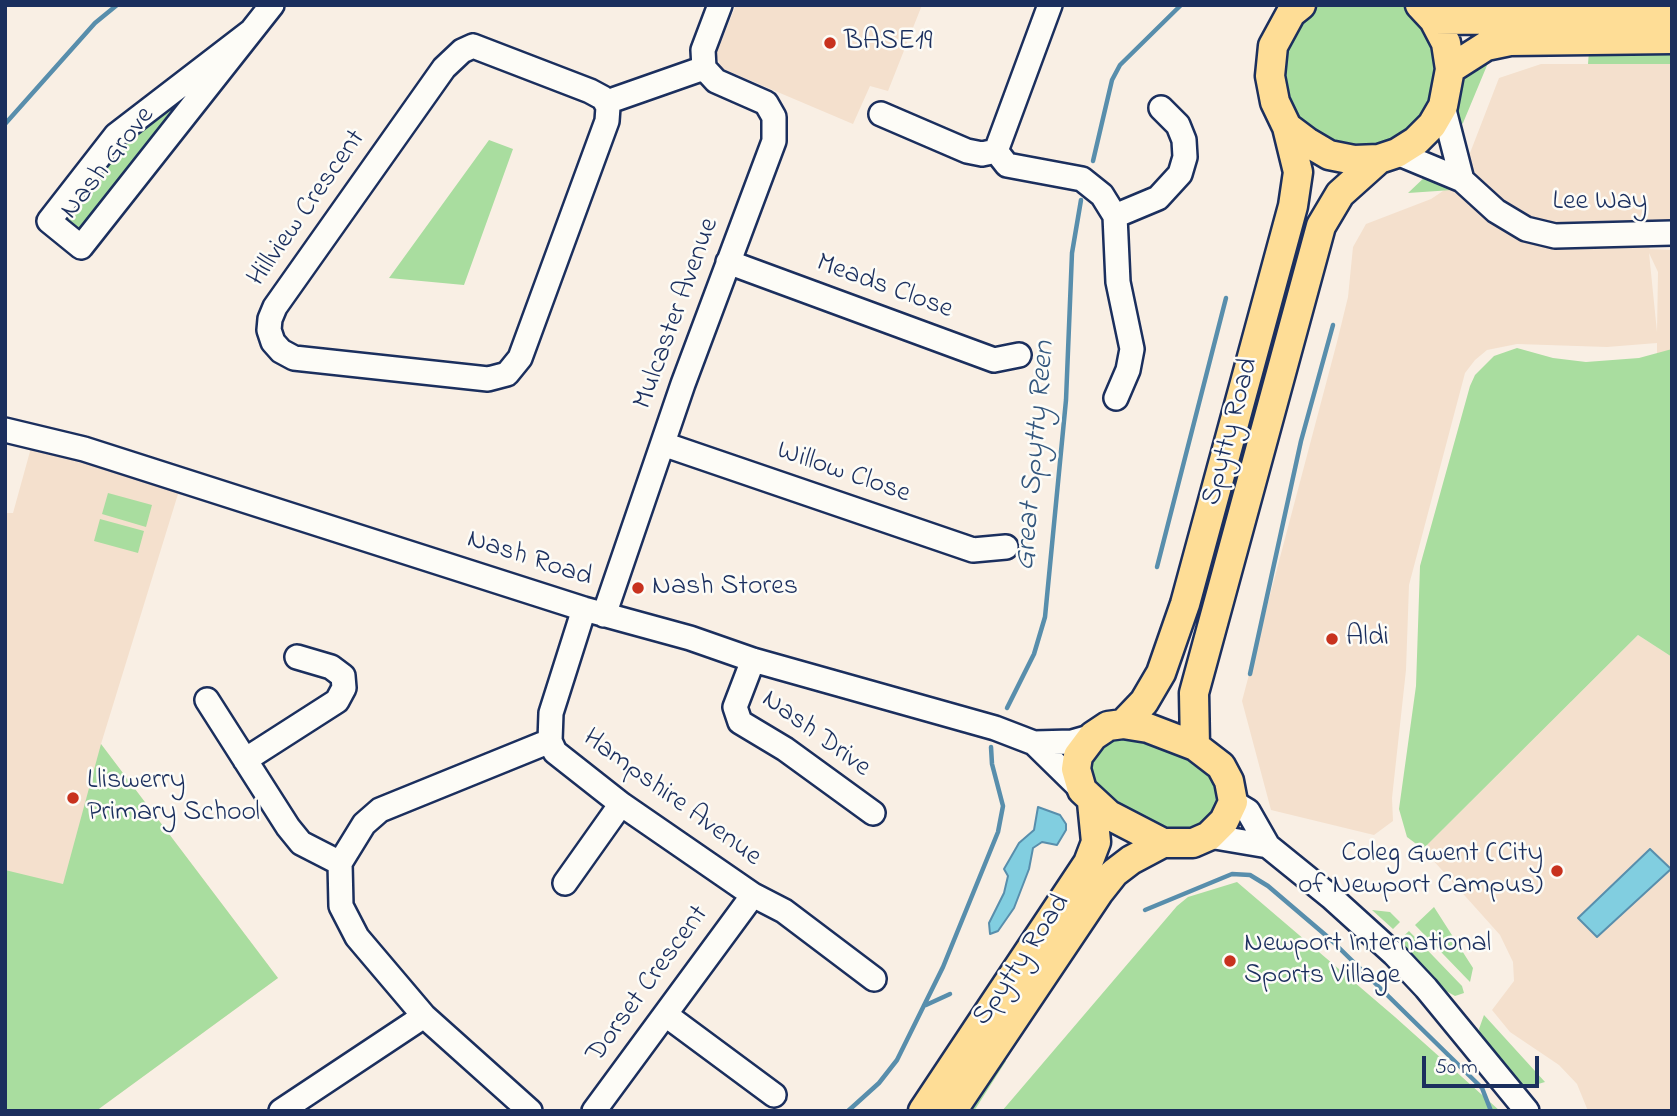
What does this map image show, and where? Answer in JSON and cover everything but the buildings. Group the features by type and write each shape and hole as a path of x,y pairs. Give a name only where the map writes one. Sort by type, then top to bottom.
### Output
{"main road":[{"name":"Spytty Road","path":"1124,724 1144,702 1161,673 1185,604 1293,206 1298,173 1287,127 1275,102 1270,76 1273,46 1291,13 1301,5"},
{"path":"1427,13 1672,18"},
{"path":"1427,13 1446,43 1450,69 1443,106"},
{"path":"1450,69 1486,46 1510,41 1672,39"},
{"name":"Spytty Road","path":"1195,746 1194,693 1321,226 1340,194 1388,156 1416,141 1432,125 1443,106"},
{"path":"1287,127 1329,155 1354,160 1388,156"},
{"path":"1124,724 1148,728 1195,746 1221,766 1230,781 1233,802 1224,821 1209,836 1193,843 1163,843 1135,830 1087,796 1076,769 1078,756 1093,736 1108,726 1124,724"},
{"name":"Spytty Road","path":"923,1111 1088,863 1096,842 1087,796"},
{"name":"Spytty Road","path":"952,1111 1099,891 1122,867 1163,843"}],"street":[{"name":"Nash Grove","path":"250,33 116,135 49,221 82,247 272,5"},
{"path":"607,102 704,68 703,50 720,5"},
{"path":"996,151 1050,5"},
{"name":"Hillview Crescent","path":"473,46 590,91 607,102 607,121 520,358 507,374 488,379 294,358 273,342 270,319 275,307 444,68 462,51 473,46"},
{"name":"Mulcaster Avenue","path":"594,612 663,444 776,127 766,103 716,81 704,68"},
{"path":"1443,106 1462,180"},
{"path":"1115,216 1158,198 1180,174 1185,157 1184,140 1178,125 1161,108"},
{"path":"881,114 967,151 996,151"},
{"path":"996,151 1007,166 1086,183 1115,216 1118,282 1132,349 1128,370 1116,398"},
{"name":"Lee Way","path":"1388,156 1462,180 1496,211 1538,233 1555,236 1672,233"},
{"name":"Meads Close","path":"728,262 994,360 1019,355"},
{"name":"Nash Road","path":"5,430 84,449 594,612 995,728 1034,743 1072,742 1093,736"},
{"name":"Willow Close","path":"663,444 973,550 1006,547"},
{"name":"Hampshire Avenue","path":"594,612 551,713 550,741 555,752 621,804 753,895 784,911 874,979"},
{"path":"245,760 338,701 344,688 343,676 331,667 297,657"},
{"name":"Nash Drive","path":"753,660 735,708 740,722 785,749 873,813"},
{"path":"207,700 301,843 340,863"},
{"path":"530,1111 424,1016 357,937 341,906 340,863 364,824 380,810 550,741"},
{"name":"Nash Road","path":"1034,743 1087,796"},
{"path":"1233,802 1248,811 1268,846 1331,897 1394,954 1461,1028 1527,1111"},
{"path":"565,883 621,804"},
{"path":"1209,836 1268,846"},
{"name":"Dorset Crescent","path":"594,1111 666,1015 693,972 753,895"},
{"path":"666,1015 774,1095"},
{"path":"281,1111 424,1016"}],"shaded area":[{"path":"736,5 922,5 888,91 870,86 853,124 721,68 716,54"},
{"path":"1541,64 1672,64 1672,219 1649,249 1672,250 1672,372 1657,372 1657,343 1607,347 1517,344 1487,350 1465,373 1409,585 1406,670 1392,798 1393,821 1374,835 1271,810 1242,701 1337,342 1348,297 1353,247 1366,224 1431,199 1446,189 1470,153 1499,78","holes":["1649,253 1658,272 1657,333"]},
{"name":"Lliswerry Primary School","path":"34,437 182,481 101,744 278,978 96,1111 5,1111 5,513 13,513"},
{"name":"Coleg Gwent (City of Newport Campus)","path":"1638,635 1672,657 1672,1111 1588,1111 1577,1084 1559,1065 1510,1032 1492,1010 1514,981 1513,962 1500,935 1423,849"}],"green space":[{"path":"1319,5 1402,5 1427,28 1438,52 1440,78 1420,126 1374,152 1323,144 1287,106 1282,54 1292,30"},
{"path":"1672,50 1672,64 1588,64 1589,51"},
{"path":"1493,51 1463,123 1457,130 1459,88 1466,73"},
{"path":"168,105 176,110 82,232 74,229 67,218 70,209 82,201 96,182 107,159 124,135"},
{"path":"489,140 513,149 464,285 389,278"},
{"path":"1428,174 1438,179 1452,190 1408,193"},
{"path":"1517,348 1553,358 1586,362 1639,358 1672,349 1672,657 1638,635 1423,849 1407,837 1399,809 1416,686 1420,566 1470,386 1475,375 1494,356"},
{"path":"108,493 152,505 146,527 102,514"},
{"path":"100,519 144,531 138,553 94,541"},
{"path":"1124,738 1156,745 1190,758 1208,772 1216,782 1218,791 1215,812 1196,829 1173,830 1123,808 1102,794 1095,785 1089,766 1092,758 1105,742"},
{"path":"101,744 278,978 96,1111 5,1111 5,870 63,884"},
{"name":"Newport International Sports Village","path":"1237,882 1500,1111 1002,1111 1177,906 1188,897"},
{"path":"1434,907 1473,968 1470,982 1415,925"},
{"path":"1372,910 1390,912 1400,922 1393,929"},
{"path":"1409,931 1462,986 1464,993 1455,996 1437,986 1396,943"},
{"path":"1484,1015 1545,1082 1528,1087 1517,1083 1481,1037 1479,1029"},
{"path":"1002,1059 1006,1061 974,1111 963,1111"}],"water":[{"path":"1038,807 1060,815 1066,824 1066,830 1057,845 1042,842 1033,848 1029,869 1014,908 998,931 990,934 989,923 1004,893 1008,876 1004,869 1019,843 1034,830"},
{"path":"1650,849 1671,869 1597,937 1578,918"}],"waterway":[{"path":"5,124 95,23 117,5"},
{"name":"Great Spytty Reen","path":"1093,161 1112,80 1120,65 1181,5"},
{"name":"Great Spytty Reen","path":"1007,708 1034,654 1045,617 1066,400 1072,253 1081,200"},
{"path":"1157,567 1226,298"},
{"path":"1250,674 1301,441 1333,325"},
{"name":"Great Spytty Reen","path":"848,1111 879,1083 897,1060 943,967 998,832 1003,806 992,764 991,747"},
{"path":"1145,910 1232,874 1250,875 1268,886 1329,938 1482,1088 1491,1111"},
{"path":"926,1005 950,994"}],"place":[{"name":"BASE19","path":"830,43"},
{"name":"Nash Stores","path":"638,588"},
{"name":"Aldi","path":"1332,639"},
{"name":"Lliswerry Primary School","path":"73,798"},
{"name":"Coleg Gwent (City of Newport Campus)","path":"1557,871"},
{"name":"Newport International Sports Village","path":"1230,961"}]}
